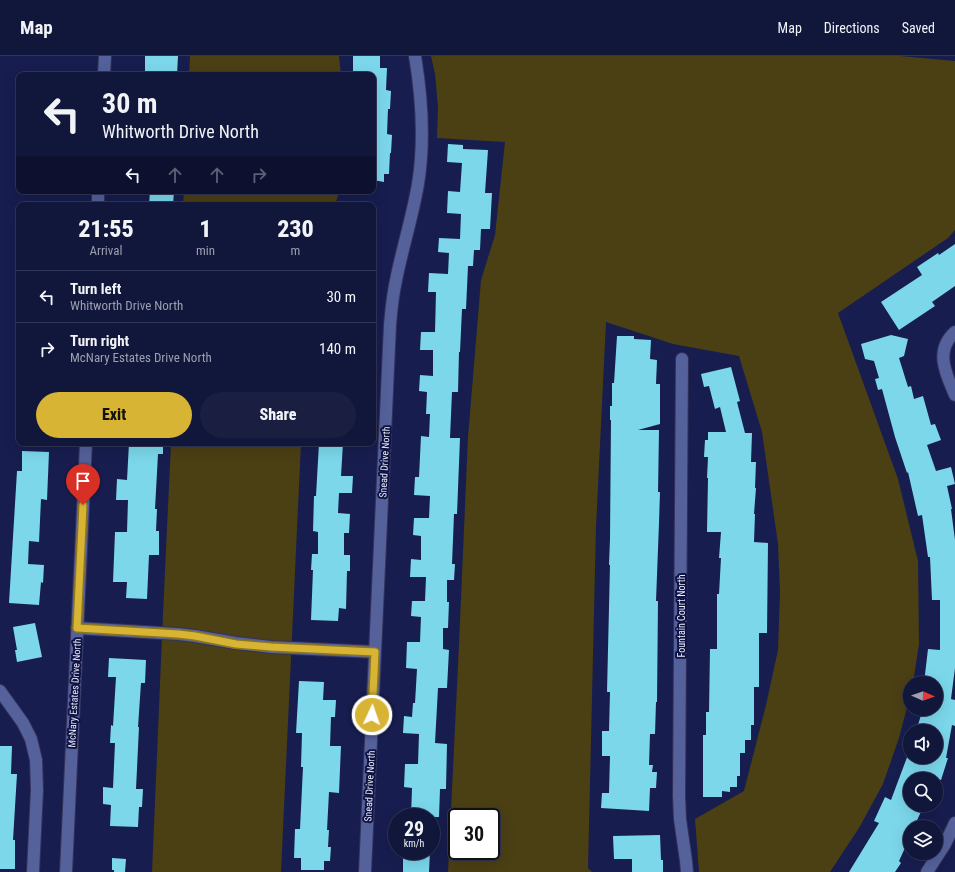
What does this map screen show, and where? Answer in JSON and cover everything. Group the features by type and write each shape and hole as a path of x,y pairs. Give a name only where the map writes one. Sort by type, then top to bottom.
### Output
{"street":[{"path":"104,72 105,56"},
{"name":"Snead Drive North","path":"365,872 390,325 393,293 412,215 418,182 422,143 422,112 415,56"},
{"path":"955,332 951,335 944,348 943,362 955,395"},
{"name":"Fountain Court North","path":"682,359 679,796 680,819 687,872"},
{"name":"McNary Estates Drive North","path":"66,872 86,446"},
{"path":"77,628 178,634 236,644 271,647 375,652"},
{"path":"0,691 23,723 31,739 36,760 37,790 33,872"},
{"path":"928,872 945,844 955,823"}],"shaded area":[{"path":"190,56 339,56 341,72 189,72"},
{"path":"431,56 900,56 955,61 955,230 948,238 838,313 898,479 918,561 919,644 914,676 903,676 903,716 905,716 899,738 883,784 859,828 830,872 699,872 695,819 744,791 766,705 778,650 780,593 778,544 762,432 739,356 673,344 606,322 596,527 588,868 592,872 448,872 449,860 500,860 500,808 451,808 468,437 481,280 495,235 505,142 437,138 438,107 435,74"},
{"path":"184,194 338,194 336,202 183,202"},
{"path":"171,446 301,446 281,872 152,872"}],"building":[{"path":"145,56 178,56 177,72 145,72"},
{"path":"353,56 380,56 380,68 387,68 386,90 391,91 390,109 388,109 387,134 392,135 389,174 384,174 384,182 376,181 376,72 353,72"},
{"path":"448,144 463,145 463,149 488,150 485,193 492,193 490,229 481,229 480,250 474,250 473,266 468,266 466,309 462,309 458,392 452,392 450,438 460,438 457,514 454,514 452,564 455,564 454,580 447,580 447,602 449,602 448,628 443,628 443,649 449,650 447,688 438,688 435,743 447,744 446,789 440,789 439,808 411,808 412,788 404,787 405,764 418,764 419,734 403,733 404,716 412,717 413,703 415,703 417,669 406,668 407,642 420,642 421,617 411,616 412,601 425,601 426,577 410,577 411,559 421,560 421,536 413,535 414,518 429,518 430,496 414,495 415,477 419,477 421,436 429,437 430,414 426,414 427,392 419,391 420,375 433,376 433,350 420,350 421,332 435,332 436,292 428,292 429,273 448,274 449,253 438,252 439,238 460,239 461,214 447,213 448,191 460,192 462,163 447,162"},
{"path":"150,194 174,194 173,202 149,202"},
{"path":"955,244 955,286 932,302 935,306 899,330 881,302 922,275 917,267"},
{"path":"891,335 908,339 904,356 899,358 908,387 911,386 914,399 923,396 931,425 935,424 941,440 927,445 936,471 951,467 955,484 947,486 952,509 955,540 955,668 951,699 955,700 955,726 952,725 946,758 948,758 943,774 943,772 903,772 903,812 921,812 917,820 903,820 903,852 899,861 901,863 895,872 849,872 879,823 874,821 885,797 891,800 904,764 943,764 943,724 918,724 921,716 943,716 943,676 925,676 928,649 940,650 940,600 932,600 930,557 928,557 922,515 918,516 908,472 907,473 895,437 882,389 878,390 875,379 879,378 874,361 865,359 861,344"},
{"path":"617,336 634,336 634,339 651,340 650,359 657,360 656,384 660,384 660,424 638,430 659,430 658,492 660,492 656,601 658,601 657,702 655,734 650,734 649,765 653,765 652,772 657,772 656,788 650,788 649,811 601,808 602,793 609,793 610,756 602,756 602,731 609,731 610,692 607,692 610,565 610,406 612,406 612,383 614,383"},
{"path":"731,367 740,401 737,402 745,433 752,433 751,462 756,462 754,542 768,543 767,633 759,633 759,687 754,687 754,725 751,725 751,740 745,740 745,753 740,753 740,776 737,776 737,787 730,787 730,792 722,791 722,797 703,797 703,735 706,735 706,712 709,712 710,649 717,649 717,594 719,594 721,558 719,558 721,532 707,532 708,457 704,457 705,440 708,440 708,432 726,432 720,407 715,409 709,386 704,387 701,374"},
{"path":"129,446 163,446 163,454 158,454 155,509 157,509 156,531 159,531 159,555 149,555 147,599 126,598 127,582 113,582 115,532 127,532 128,500 116,500 117,479 127,480"},
{"path":"319,446 343,446 341,476 353,476 352,493 339,493 338,513 350,514 349,533 344,533 344,555 350,555 350,571 347,571 346,609 339,608 338,621 311,620 313,570 311,570 312,554 318,554 318,532 313,531 314,496 316,496"},
{"path":"22,451 49,452 47,500 41,499 39,542 29,541 28,564 44,565 43,583 41,582 39,605 9,603 17,471 22,471"},
{"path":"35,623 42,657 17,662 15,650 17,650 13,627"},
{"path":"109,658 146,660 145,683 141,683 138,727 136,789 143,789 142,807 139,807 138,827 110,826 111,805 103,804 103,787 113,788 115,743 110,743 111,725 113,726 116,677 108,677"},
{"path":"299,681 324,682 323,700 336,700 335,717 331,717 330,746 341,746 339,793 329,792 327,830 329,830 328,847 331,847 330,861 324,861 324,870 301,870 301,858 294,858 295,829 300,829 303,767 301,767 302,733 296,733"},
{"path":"0,746 12,746 11,774 17,774 13,840 15,840 15,869 0,869"},
{"path":"660,835 663,872 632,872 632,859 614,859 613,836"},
{"path":"112,858 126,859 125,872 114,872 114,870 112,870"},
{"path":"403,860 430,860 429,872 403,872"}],"route":[{"path":"83,505 77,628 178,634 236,644 271,647 375,652 372,715"}]}
